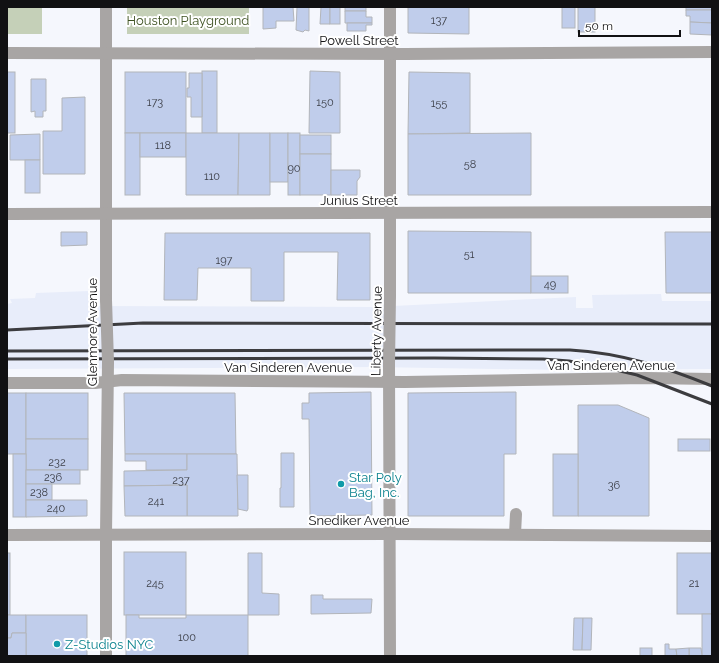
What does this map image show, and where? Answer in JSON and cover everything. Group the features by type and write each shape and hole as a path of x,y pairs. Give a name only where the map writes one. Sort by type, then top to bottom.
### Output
{"street":[{"name":"Glenmore Avenue","path":"106,7 106,300 108,362 106,382 106,656"},
{"name":"Liberty Avenue","path":"390,7 390,656"},
{"name":"Powell Street","path":"7,53 390,54 712,52"},
{"name":"Junius Street","path":"7,214 712,212"},
{"name":"Van Sinderen Avenue","path":"7,384 95,383 122,380 389,382 646,378 712,379"},
{"path":"515,534 516,514"},
{"name":"Snediker Avenue","path":"7,535 515,534 712,536"}],"shaded area":[{"path":"89,291 89,306 373,307 576,297 576,308 593,308 592,295 661,294 662,301 712,301 712,369 566,370 373,367 7,369 7,304 12,303 10,299 35,298 36,293"}],"green space":[{"path":"7,7 42,7 42,34 7,34"},
{"name":"Houston Playground","path":"127,7 249,7 249,34 127,34"}],"building":[{"path":"263,7 293,7 294,21 276,21 276,28 263,29"},
{"path":"297,7 309,7 309,31 305,30 303,32 296,30"},
{"path":"321,7 330,7 330,24 320,24"},
{"path":"330,7 340,7 340,24 330,24"},
{"path":"345,7 366,7 366,11 345,11"},
{"path":"408,7 469,7 469,34 408,33"},
{"path":"562,7 575,7 575,28 562,28"},
{"path":"578,7 595,7 595,32 578,32"},
{"path":"686,7 712,7 712,10 686,10"},
{"path":"686,10 712,10 712,23 690,22 690,16 686,16"},
{"path":"345,11 366,11 366,17 372,17 372,23 345,23"},
{"path":"690,22 712,23 712,35 690,34"},
{"path":"347,23 372,23 372,25 366,25 366,31 347,31"},
{"path":"202,71 217,71 217,133 202,133"},
{"path":"310,71 340,72 340,133 309,133"},
{"path":"7,72 15,72 15,133 7,133"},
{"path":"125,72 186,72 186,133 125,133"},
{"path":"409,72 470,73 470,133 408,134"},
{"path":"189,73 202,73 202,117 191,117 191,97 187,97 187,88 189,88"},
{"path":"31,79 46,79 46,111 43,111 43,117 35,117 35,111 31,112"},
{"path":"85,97 85,174 43,174 43,131 62,131 62,98"},
{"path":"125,133 140,133 140,195 125,195"},
{"path":"140,133 186,133 186,157 140,157"},
{"path":"186,133 239,133 238,195 186,195"},
{"path":"239,133 270,133 270,195 238,195"},
{"path":"270,133 288,133 288,182 270,182"},
{"path":"288,133 300,133 300,195 288,195"},
{"path":"531,133 531,195 408,195 408,134"},
{"path":"40,134 40,160 10,160 10,135"},
{"path":"300,135 331,135 331,154 300,154"},
{"path":"300,154 331,154 331,195 300,195"},
{"path":"25,160 40,160 40,193 25,193"},
{"path":"331,170 360,170 360,177 357,181 357,195 331,195"},
{"path":"408,231 531,232 531,293 408,293"},
{"path":"61,232 87,232 87,245 61,246"},
{"path":"665,232 712,232 712,293 666,293"},
{"path":"165,233 370,233 370,300 337,300 338,252 284,252 284,301 251,301 251,268 198,268 197,300 164,300"},
{"path":"531,276 568,276 568,293 531,293"},
{"name":"Star Poly Bag, Inc.","path":"371,392 372,515 310,516 309,419 302,419 302,403 309,403 309,393"},
{"path":"516,392 516,454 504,454 504,516 408,516 408,393"},
{"path":"7,393 26,393 26,454 7,454"},
{"path":"26,393 88,393 88,439 26,439"},
{"path":"124,393 235,393 236,454 125,454"},
{"path":"578,405 618,405 649,418 649,516 578,516"},
{"path":"26,439 88,439 88,470 26,470"},
{"path":"678,439 710,439 710,451 678,451"},
{"path":"281,453 294,453 294,507 280,507"},
{"path":"13,454 26,454 26,517 13,517"},
{"path":"125,454 187,454 187,470 146,470 146,461 125,461"},
{"path":"187,454 237,454 238,516 187,516 187,485 124,486 124,471 187,470"},
{"path":"553,454 578,454 578,516 553,516"},
{"path":"26,470 80,470 80,484 26,484"},
{"path":"237,475 248,475 247,511 238,509"},
{"path":"26,484 52,484 52,500 26,500"},
{"path":"187,485 187,516 125,516 124,486"},
{"path":"26,500 87,500 87,516 26,517"},
{"path":"124,552 186,552 186,615 124,615"},
{"path":"7,553 10,553 10,615 7,615"},
{"path":"248,553 262,553 262,593 279,594 279,615 248,615"},
{"path":"677,553 712,553 712,614 677,614"},
{"path":"311,595 323,595 323,599 372,599 371,613 311,614"},
{"path":"702,614 712,614 712,656 702,656"},
{"path":"7,615 26,615 26,633 12,633 11,638 7,638"},
{"name":"Z-Studios NYC","path":"26,615 87,615 87,656 26,656"},
{"path":"126,615 139,615 139,618 186,618 186,615 248,615 248,656 126,656"},
{"path":"574,618 583,618 582,650 573,650"},
{"path":"583,618 592,618 591,650 582,650"},
{"path":"12,633 26,633 26,656 7,656 7,638 11,638"},
{"path":"665,644 669,644 669,649 676,649 677,656 665,656"},
{"path":"640,648 652,648 652,656 640,656"},
{"path":"689,648 701,648 702,656 689,656"},
{"path":"689,648 689,656 677,656 676,649"}],"railway":[{"path":"7,330 143,323 712,324"},
{"path":"7,351 570,350 607,354 642,362 712,386"},
{"path":"7,359 543,359 569,361 637,375 712,404"}],"place":[{"name":"Star Poly Bag, Inc.","path":"341,484"},
{"name":"Z-Studios NYC","path":"57,644"}]}
